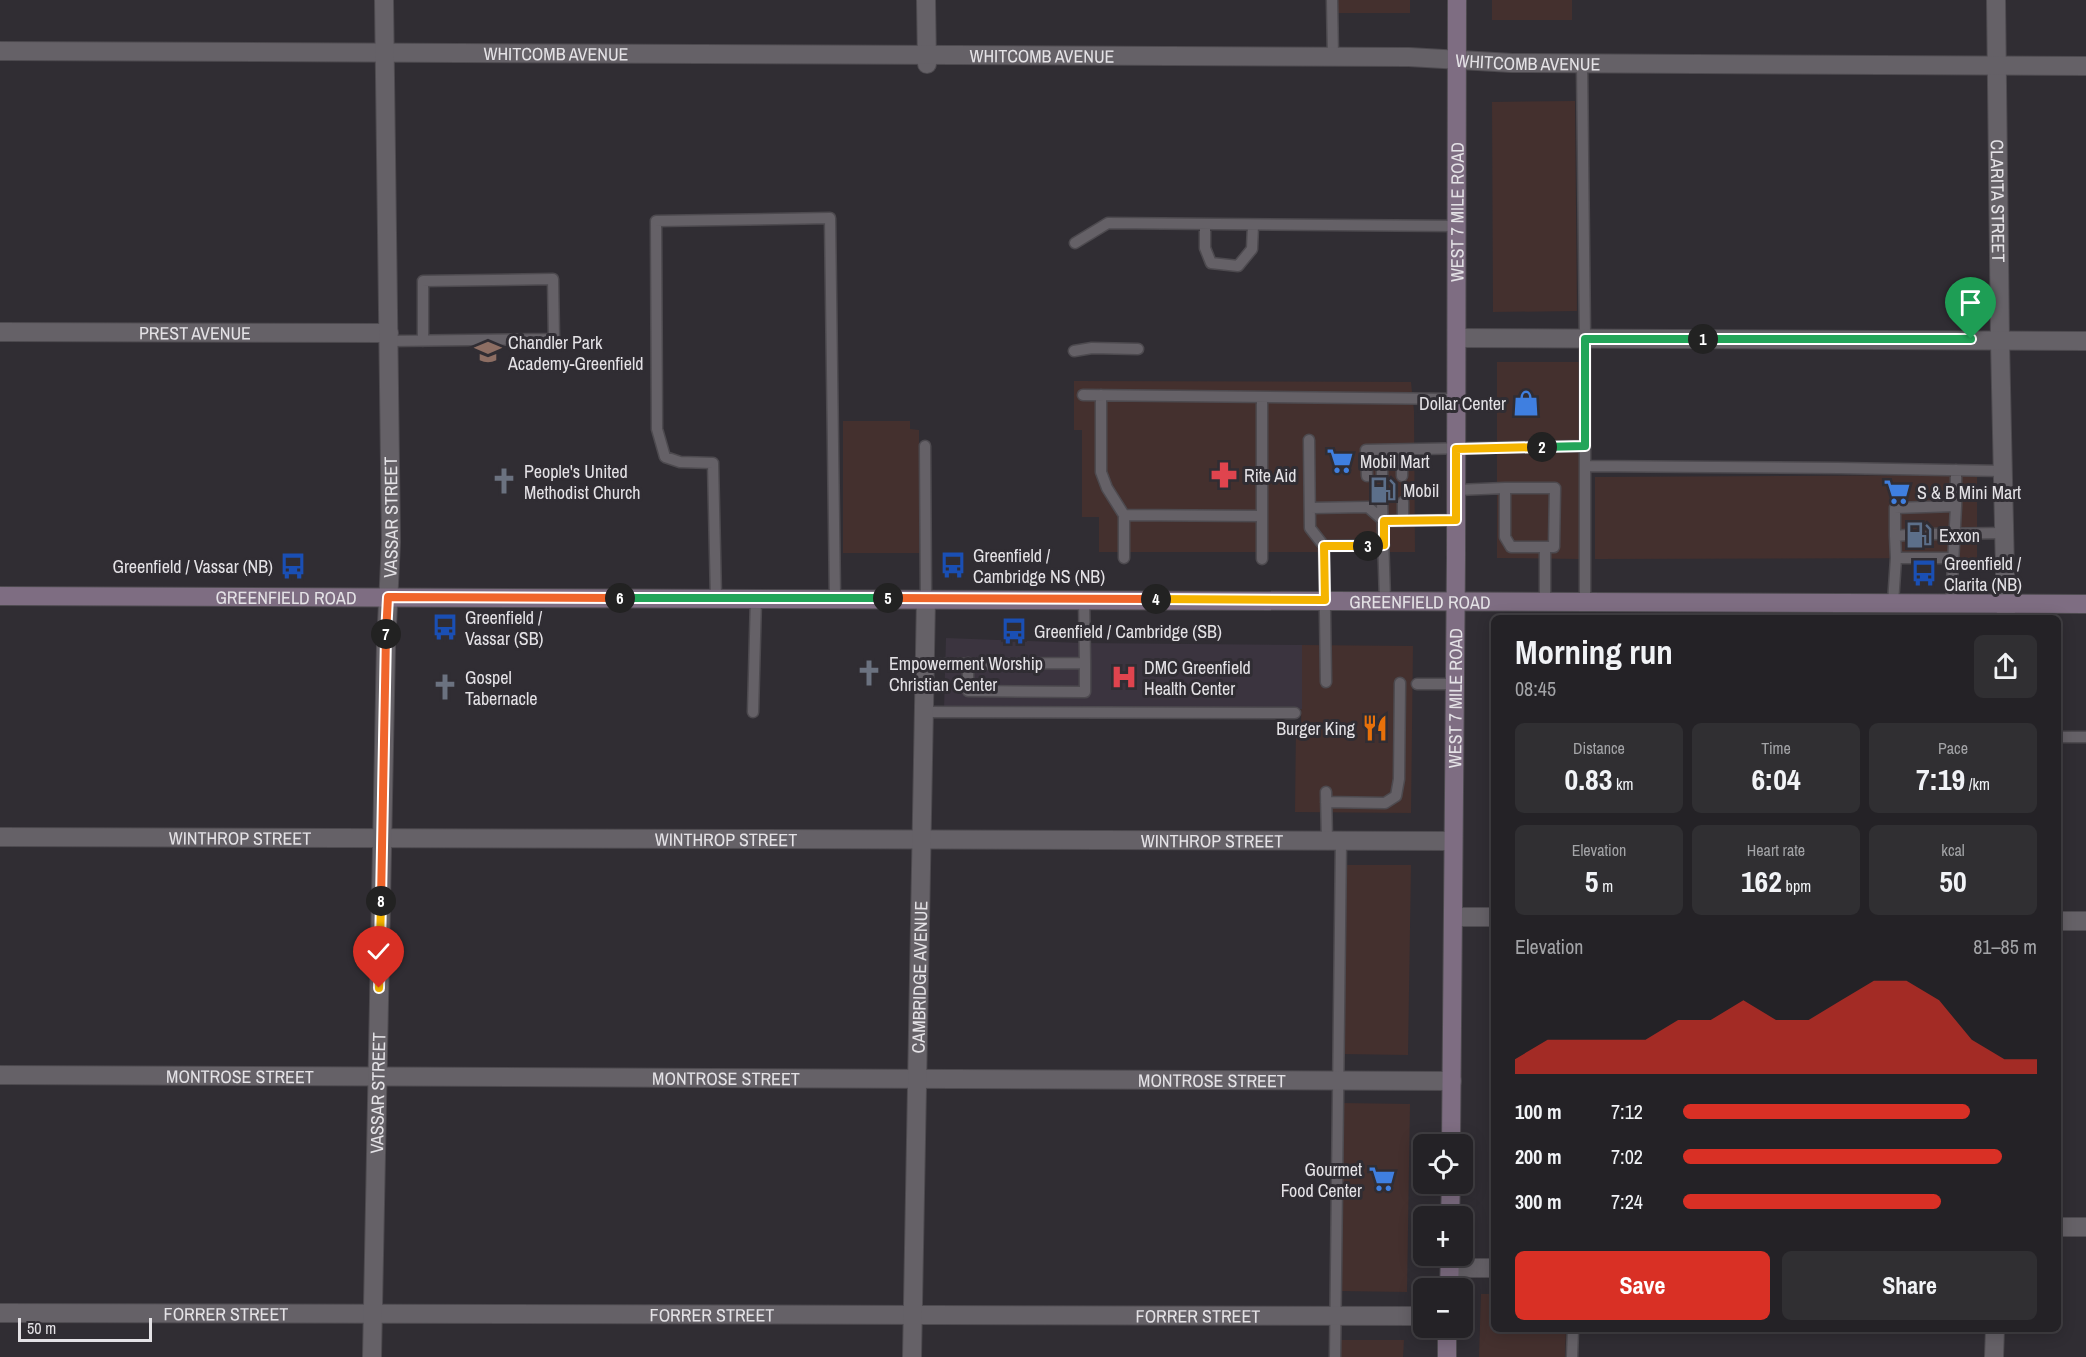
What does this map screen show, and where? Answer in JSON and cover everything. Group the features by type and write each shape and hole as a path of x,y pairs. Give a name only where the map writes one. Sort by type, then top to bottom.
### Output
{"main road":[{"name":"WEST 7 MILE ROAD","path":"1451,1134 1456,601 1457,0"},
{"name":"GREENFIELD ROAD","path":"0,596 1545,601 1856,610 1893,603 1951,603 2006,611 2086,604"},
{"path":"1447,1357 1448,1338"}],"street":[{"name":"VASSAR STREET","path":"372,1357 382,838 391,542 384,0"},
{"path":"926,0 927,60"},
{"name":"CLARITA STREET","path":"1996,0 2006,611"},
{"name":"WHITCOMB AVENUE","path":"0,51 927,60 1409,57 1512,63 1582,64 2086,66"},
{"name":"PREST AVENUE","path":"0,332 389,337"},
{"path":"1457,338 2086,341"},
{"name":"CAMBRIDGE AVENUE","path":"912,1357 926,598"},
{"name":"WINTHROP STREET","path":"0,837 1454,841"},
{"path":"1453,917 1491,917"},
{"path":"2061,921 2086,921"},
{"name":"MONTROSE STREET","path":"0,1075 1452,1081"},
{"path":"2061,1227 2086,1227"},
{"path":"1473,1265 1491,1268"},
{"name":"FORRER STREET","path":"0,1313 1413,1316"},
{"path":"1994,1357 1995,1332"}],"lane":[{"path":"1332,0 1333,57"},
{"path":"1582,64 1585,602"},
{"path":"716,598 713,463 680,462 665,457 657,429 656,221 830,218 835,598"},
{"path":"1075,243 1108,223 1457,226"},
{"path":"1205,224 1205,248 1211,263 1238,266 1252,249 1253,225"},
{"path":"389,337 423,341 554,339 553,279 423,281 423,341"},
{"path":"1074,351 1092,348 1138,349"},
{"path":"1083,395 1457,399"},
{"path":"1101,395 1101,472 1107,488 1124,515 1124,558"},
{"path":"1262,397 1262,559"},
{"path":"1309,440 1310,528 1324,546 1326,682"},
{"path":"925,446 926,598"},
{"path":"1367,476 1366,450 1585,446"},
{"path":"1382,450 1382,476"},
{"path":"1402,450 1402,476"},
{"path":"1585,466 2003,471"},
{"path":"1951,603 1956,470"},
{"path":"1456,490 1505,488 1555,488 1554,547 1511,547 1505,537 1505,488"},
{"path":"1403,502 1403,521"},
{"path":"1383,503 1385,600"},
{"path":"1310,508 1368,505 1384,521 1456,520"},
{"path":"1893,603 1896,558 1901,535 1895,508 1956,506"},
{"path":"1124,515 1262,516"},
{"path":"1931,534 2004,533"},
{"path":"1324,546 1384,545"},
{"path":"1545,547 1545,601"},
{"path":"1896,558 1952,558"},
{"path":"753,712 756,598"},
{"path":"968,663 968,691 1084,692 1084,599"},
{"path":"925,664 1085,663"},
{"path":"1335,1357 1338,1079 1334,841 1326,797 1385,803 1396,796 1399,779 1400,683"},
{"path":"1417,684 1455,684"},
{"path":"924,712 1295,713"},
{"path":"2061,737 2086,738"},
{"path":"1572,1357 1573,1332"}],"shaded area":[{"path":"1337,0 1410,0 1410,13 1337,13"},
{"path":"1492,0 1572,0 1572,20 1492,20"},
{"path":"1575,101 1577,311 1493,312 1492,102"},
{"path":"1497,362 1579,362 1579,559 1497,558"},
{"path":"1074,381 1411,382 1414,411 1415,552 1099,552 1099,517 1082,517 1082,430 1074,430"},
{"path":"843,421 910,421 910,429 919,430 919,553 843,553"},
{"path":"1977,475 1977,558 1595,559 1595,477"},
{"name":"DMC Greenfield Health Center","path":"946,638 1082,643 1302,645 1302,709 944,709"},
{"path":"1302,645 1413,646 1411,813 1295,812 1296,725 1301,725"},
{"path":"1345,865 1411,865 1408,1055 1342,1054"},
{"path":"1342,1103 1410,1104 1407,1292 1339,1291"},
{"path":"1481,1294 1491,1294 1491,1332 1566,1332 1565,1357 1479,1357"},
{"path":"1338,1340 1404,1340 1403,1357 1338,1357"}],"place":[{"name":"Chandler Park Academy-Greenfield","path":"488,352"},
{"name":"Dollar Center","path":"1526,403"},
{"name":"Mobil Mart","path":"1340,461"},
{"name":"Rite Aid","path":"1224,475"},
{"name":"People's United Methodist Church","path":"504,481"},
{"name":"Mobil","path":"1383,490"},
{"name":"S & B Mini Mart","path":"1897,492"},
{"name":"Exxon","path":"1919,535"},
{"name":"Greenfield / Cambridge NS (NB)","path":"953,565"},
{"name":"Greenfield / Vassar (NB)","path":"293,566"},
{"name":"Greenfield / Clarita (NB)","path":"1924,573"},
{"name":"Greenfield / Vassar (SB)","path":"445,627"},
{"name":"Greenfield / Cambridge (SB)","path":"1014,631"},
{"name":"Empowerment Worship Christian Center","path":"869,673"},
{"name":"DMC Greenfield Health Center","path":"1124,677"},
{"name":"Gospel Tabernacle","path":"445,687"},
{"name":"Burger King","path":"1375,728"},
{"name":"Gourmet Food Center","path":"1382,1179"}],"route":[{"path":"379,988 388,597 1325,600 1324,546 1384,545 1384,521 1456,520 1456,449 1585,446 1585,339 1971,339"}]}
